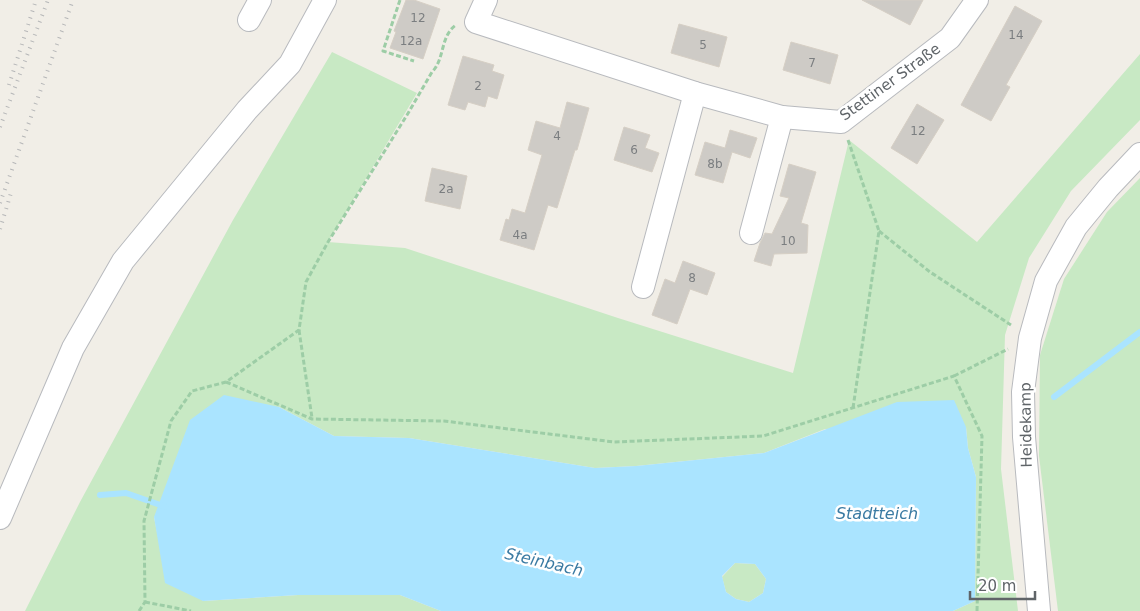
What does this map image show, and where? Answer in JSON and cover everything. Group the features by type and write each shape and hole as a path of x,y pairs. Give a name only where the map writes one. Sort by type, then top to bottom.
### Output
{"street":[{"path":"249,20 260,0"},
{"path":"0,518 73,348 123,261 247,110 290,64 325,0"},
{"path":"476,22 486,0"},
{"name":"Stettiner Straße","path":"476,22 696,93 782,117 841,122 950,38 977,0"},
{"path":"643,287 696,93"},
{"path":"751,233 782,117"},
{"name":"Heidekamp","path":"1039,611 1024,437 1023,392 1030,338 1046,281 1076,227 1108,188 1140,154"}],"path":[{"path":"400,0 383,51 414,61"},
{"path":"312,419 299,330 306,282 328,242 408,115 432,72 437,67 448,31 464,21 476,22"},
{"path":"841,122 879,231 853,408"},
{"path":"879,231 930,272 1030,338"},
{"path":"139,611 145,602 145,515 171,422 192,391 226,382 299,330"},
{"path":"226,382 312,419 444,421 614,442 763,436 954,376 1030,338"},
{"path":"954,376 982,436 978,611"},
{"path":"145,602 191,611"}],"green space":[{"path":"332,52 417,93 328,242 405,248 793,373 849,140 977,242 1140,54 1140,120 1071,191 1029,258 1005,335 1001,469 1018,611 953,611 975,601 976,477 968,448 966,427 825,429 764,453 636,466 595,468 409,438 334,436 279,407 154,517 160,547 203,601 298,595 400,595 441,611 25,611 80,502 233,220"},
{"path":"1140,178 1140,611 1058,611 1039,456 1040,355 1064,279 1107,212"},
{"path":"735,563 755,564 766,579 763,593 749,602 736,599 726,592 722,577"}],"water":[{"name":"Stadtteich","path":"224,395 279,407 334,436 409,438 595,468 636,466 764,453 897,402 954,400 966,427 968,448 976,477 975,601 953,611 441,611 400,595 298,595 203,601 165,583 154,517 190,420","holes":["735,563 755,564 766,579 763,593 749,602 736,599 726,592 722,576"]}],"building":[{"path":"406,0 414,0 440,9 423,59 390,48 396,32 394,31"},
{"path":"862,0 923,0 910,25"},
{"path":"1015,6 1042,21 1006,85 1010,87 991,121 961,105"},
{"path":"679,24 727,37 719,67 671,53"},
{"path":"791,42 838,55 830,84 783,70"},
{"path":"463,56 494,65 492,71 504,75 497,99 488,96 485,107 468,102 465,110 448,105"},
{"path":"567,102 589,108 557,208 548,205 534,250 500,240 506,219 509,220 512,209 525,213 542,155 528,150 536,121 560,128"},
{"path":"917,104 944,120 917,164 891,148"},
{"path":"624,127 650,135 645,148 659,153 652,172 614,160"},
{"path":"730,130 757,138 750,158 732,152 723,183 695,175 705,142 725,148"},
{"path":"789,164 816,172 801,223 808,225 807,253 774,254 771,266 754,261 765,233 772,234 789,198 780,196"},
{"path":"432,168 467,176 460,209 425,201"},
{"path":"683,261 715,273 707,295 690,289 677,324 652,315 665,279 675,283"}],"waterway":[{"path":"1054,397 1140,332"},
{"name":"Steinbach","path":"100,495 126,493 166,507"}],"railway":[{"path":"9,85 36,0"},
{"path":"0,127 48,0"},
{"path":"0,203 73,0"},
{"path":"0,229 11,193"}]}
